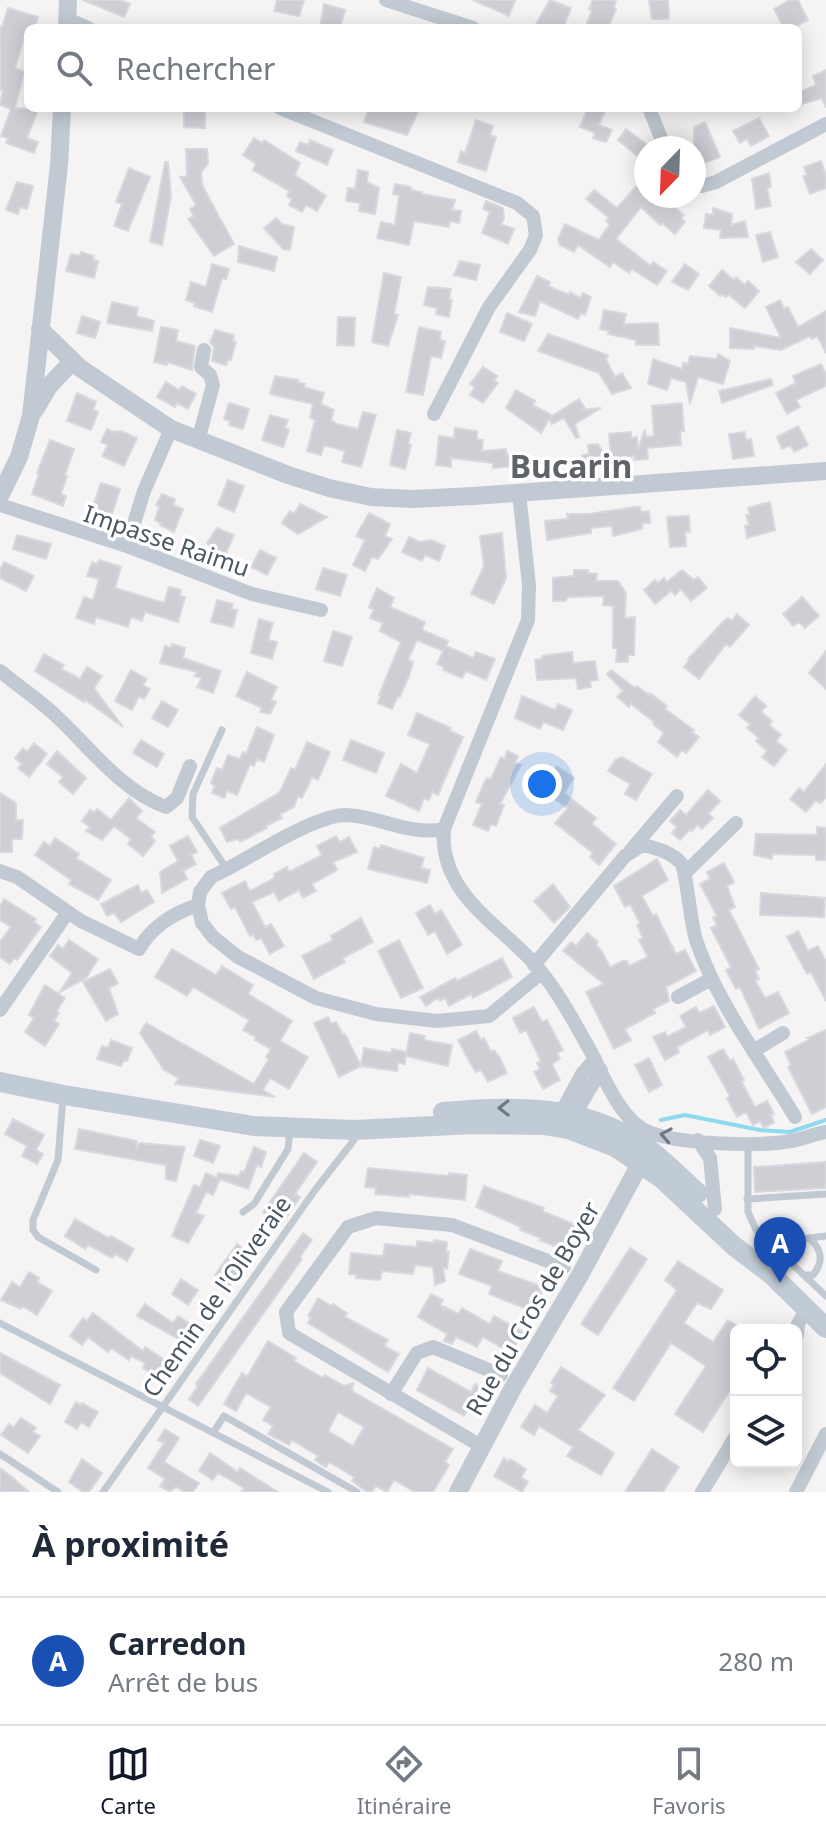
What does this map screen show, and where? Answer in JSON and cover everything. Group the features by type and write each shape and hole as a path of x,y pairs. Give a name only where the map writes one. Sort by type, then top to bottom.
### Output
{"main road":[{"path":"0,1082 254,1126 291,1129 544,1125 591,1136 644,1155 661,1178 734,1246 772,1275"},
{"path":"354,1126 503,1107 567,1115 610,1127 715,1209 772,1275 817,1319"}],"street":[{"path":"67,24 68,0"},
{"path":"386,0 461,24"},
{"path":"3,484 19,457 31,416 59,165 62,112"},
{"path":"290,112 517,203 533,216 536,235 530,250 489,307 434,414"},
{"path":"651,112 660,136"},
{"path":"706,185 826,124"},
{"path":"39,347 71,364 171,429 288,475 371,497 414,499 826,471"},
{"path":"198,441 213,385 210,375 201,367 204,350"},
{"path":"31,416 49,386 71,364"},
{"path":"127,546 144,491 171,429"},
{"path":"519,493 529,585 528,620 444,829 445,858 458,887 468,902 538,969 562,1001 635,1124 652,1133 748,1143 790,1141 826,1132"},
{"name":"Impasse Raimu","path":"0,505 127,546 252,594 321,610"},
{"path":"0,671 53,713 121,779 151,802 166,807 177,798 190,766"},
{"path":"444,829 412,830 346,815 324,817 211,877 200,892 198,905 202,923 213,937 238,957 316,998 376,1014 437,1021 489,1016 538,969 625,856 677,796"},
{"path":"685,873 736,823"},
{"path":"625,856 642,845 659,848 682,863 695,938 711,979 795,1117"},
{"path":"0,871 17,877 68,912 139,949 144,940 175,913 198,905"},
{"path":"0,1010 68,912"},
{"path":"678,997 711,979"},
{"path":"755,1050 783,1033"},
{"path":"544,1125 567,1115 598,1065"},
{"path":"567,1115 591,1136"},
{"path":"698,1140 710,1158 715,1209"},
{"name":"Rue du Cros de Boyer","path":"458,1492 481,1446 601,1238 644,1155"},
{"path":"481,1446 289,1333 286,1312 348,1227 376,1218 452,1225 564,1267"},
{"path":"391,1394 417,1353 433,1347 501,1375"},
{"path":"796,1492 826,1434"},
{"path":"702,1492 730,1446"}],"lane":[{"path":"222,730 193,794 192,817 227,870"},
{"path":"64,1095 58,1160 33,1220 33,1230 38,1237 96,1270"},
{"name":"Chemin de l'Oliveraie","path":"103,1492 315,1190 354,1140 354,1126"},
{"path":"243,1212 254,1204 288,1149 291,1129"},
{"path":"748,1143 748,1212 756,1230 826,1296"},
{"path":"747,1199 826,1194"},
{"path":"770,1243 826,1236"},
{"path":"804,1275 813,1275 819,1268 821,1255 817,1245 809,1238"},
{"path":"0,1323 328,1492"},
{"path":"213,1433 224,1416 357,1492"},
{"path":"0,1454 58,1492"}],"building":[{"path":"83,0 120,0 130,4 124,17"},
{"path":"277,0 304,0 299,16 274,11"},
{"path":"473,0 515,0 509,16"},
{"path":"550,0 571,8 565,24 536,24"},
{"path":"593,0 616,0 610,24 587,24 592,11 589,9"},
{"path":"649,0 668,0 669,19 652,19"},
{"path":"790,0 798,0 808,20 800,24 782,24 774,9"},
{"path":"324,4 345,10 341,24 321,24"},
{"path":"8,8 38,17 36,24 24,24 24,37 15,68 24,72 15,108 37,112 27,138 38,142 34,153 6,143 8,138 1,136 11,109 0,105 3,90 0,90 2,27"},
{"path":"826,70 826,108 822,98 802,104 802,91 816,85 813,76"},
{"path":"184,112 205,112 205,128 184,127"},
{"path":"368,112 418,112 407,135 364,122"},
{"path":"586,112 604,112 599,125 612,130 606,142 593,138 595,133 580,127"},
{"path":"759,118 769,136 751,146 747,139 740,143 733,131"},
{"path":"476,120 493,126 490,135 496,137 486,171 458,162 461,151 465,153"},
{"path":"705,122 720,157 706,162 706,136 694,136 694,127"},
{"path":"626,129 635,136 634,153 618,140"},
{"path":"254,138 262,143 264,140 300,163 295,175 326,196 317,211 306,205 302,212 289,205 292,199 287,196 289,191 253,170 256,164 243,155"},
{"path":"310,140 333,150 327,165 296,151 300,142 308,145"},
{"path":"186,149 207,149 208,164 201,172 202,185 234,244 214,256 188,219 194,216 190,209 196,205 180,177 187,176"},
{"path":"821,161 826,188 810,194 803,176 807,175 804,167"},
{"path":"165,162 168,162 171,196 162,245 150,242"},
{"path":"129,168 150,177 128,231 114,226 122,204 116,202"},
{"path":"358,170 368,172 367,182 379,188 375,214 359,211 360,203 346,201 348,188 355,189"},
{"path":"769,173 771,187 767,188 771,206 756,209 752,179"},
{"path":"17,182 33,186 27,209 20,207 18,214 6,210"},
{"path":"395,184 411,187 411,190 422,194 455,200 452,210 461,211 459,223 450,221 449,227 414,221 409,245 377,238 381,222 395,225 399,195 393,194"},
{"path":"634,189 634,208 640,208 616,239 651,266 653,262 667,271 657,285 632,269 629,273 613,262 610,267 578,245 574,252 560,245 558,239 565,224 599,240 610,224 606,221 609,218 586,199 594,190 617,208"},
{"path":"486,201 503,208 501,224 514,229 508,244 482,233 490,212 483,209"},
{"path":"642,208 676,208 684,215 681,218 685,222 675,234 662,223 660,225"},
{"path":"713,208 732,214 731,225 745,221 748,237 720,238 721,230 704,228 706,214 713,215"},
{"path":"276,218 282,224 294,227 290,250 283,249 264,228"},
{"path":"770,232 778,257 763,262 756,235"},
{"path":"239,246 277,257 274,271 238,262"},
{"path":"811,249 823,260 810,274 796,262"},
{"path":"81,252 94,256 93,260 98,261 94,278 66,271 71,254 80,256"},
{"path":"460,261 480,265 476,280 454,275"},
{"path":"212,264 229,269 226,279 222,278 212,312 186,300 191,282 206,287"},
{"path":"685,264 699,274 688,290 672,282"},
{"path":"722,270 745,285 748,281 759,291 745,308 729,295 720,296 709,286"},
{"path":"384,273 401,277 394,314 398,315 388,346 372,342"},
{"path":"537,276 550,282 548,286 569,295 570,292 580,298 583,293 591,297 585,315 581,313 578,319 540,301 535,316 519,312"},
{"path":"428,287 451,289 449,317 436,314 437,308 424,305"},
{"path":"780,300 784,309 788,307 798,327 826,311 826,353 817,336 812,339 810,336 781,350 754,346 754,349 730,348 730,328 781,338 766,307"},
{"path":"112,302 138,308 136,316 154,321 152,331 107,323"},
{"path":"604,310 626,314 624,324 658,323 659,345 636,345 636,340 608,334 609,331 600,329"},
{"path":"507,313 532,324 524,341 500,332"},
{"path":"82,316 100,322 95,338 77,333"},
{"path":"338,317 355,318 354,346 337,345"},
{"path":"161,327 178,330 176,341 195,346 192,370 167,362 167,365 154,362"},
{"path":"419,327 441,332 440,340 445,341 441,358 431,356 423,395 406,392"},
{"path":"215,330 234,335 233,341 236,342 231,360 228,359 226,365 212,361 214,347 210,342"},
{"path":"548,334 608,355 606,360 615,377 622,373 631,388 612,394 599,373 538,351"},
{"path":"718,354 730,361 723,384 698,377 690,404 686,382 671,378 667,390 648,384 653,359 682,369 683,363 688,364 690,356 717,359"},
{"path":"821,364 826,374 826,386 796,400 800,407 787,414 776,393 796,383 793,376"},
{"path":"483,367 497,376 494,380 498,383 483,403 470,395 475,387 470,384"},
{"path":"275,376 298,380 305,384 304,387 324,393 321,404 334,410 331,420 337,424 358,429 363,412 376,415 361,467 342,462 345,451 324,445 321,455 307,451 315,420 310,418 313,404 270,394"},
{"path":"771,379 773,385 722,403 719,391"},
{"path":"166,382 179,390 182,386 196,394 188,409 177,403 175,407 157,397"},
{"path":"516,390 535,401 533,405 550,417 579,399 585,408 581,410 601,408 575,424 579,437 576,438 564,418 552,424 549,419 541,433 506,408"},
{"path":"77,393 96,402 93,410 98,412 91,430 67,421"},
{"path":"229,403 249,409 243,429 229,425 230,421 224,419"},
{"path":"682,403 684,431 680,431 681,445 647,448 648,459 634,460 635,456 611,458 609,434 631,432 631,438 637,437 638,450 645,429 646,437 654,436 652,406"},
{"path":"270,415 288,420 285,428 289,430 283,447 262,440"},
{"path":"798,426 808,445 794,452 791,445 782,449 777,437"},
{"path":"455,428 477,431 477,439 483,440 482,451 506,449 507,455 515,454 516,466 493,468 493,463 451,458 451,467 436,465 439,436 454,438"},
{"path":"107,429 137,438 124,466 102,456 108,445 101,442"},
{"path":"397,430 411,433 405,469 390,465"},
{"path":"745,432 746,440 751,439 754,456 733,459 729,434"},
{"path":"50,440 74,449 61,494 66,496 63,506 32,494"},
{"path":"598,444 604,454 605,467 583,469 582,455 589,454 588,445"},
{"path":"228,480 244,486 234,512 218,505"},
{"path":"101,483 120,489 111,517 92,510"},
{"path":"162,494 175,499 173,505 183,509 174,532 155,520 159,507 156,505"},
{"path":"770,502 775,530 747,538 748,508"},
{"path":"300,504 327,517 298,534 282,523 290,511 294,514"},
{"path":"640,507 641,512 649,511 650,523 642,523 642,529 613,536 612,526 591,528 591,533 547,540 545,521 568,519 567,514"},
{"path":"369,513 390,524 385,536 392,539 378,559 372,557 365,571 353,565 365,540 356,536"},
{"path":"689,516 690,532 685,532 686,546 670,547 667,517"},
{"path":"217,528 234,535 221,564 204,556 210,545 207,543"},
{"path":"502,533 506,578 494,604 471,594 484,566 480,536"},
{"path":"17,535 51,544 46,559 13,549"},
{"path":"409,537 420,542 431,540 445,546 439,561 425,555 422,561 402,552"},
{"path":"260,550 276,558 267,575 251,567"},
{"path":"99,560 121,567 115,588 164,603 169,587 181,590 180,596 185,597 178,622 145,612 142,621 131,617 128,627 96,617 94,624 76,618 84,597 93,600 99,579 87,576 92,562 97,564"},
{"path":"4,562 34,576 26,591 0,578"},
{"path":"323,568 347,575 340,596 316,589"},
{"path":"574,570 597,574 596,581 618,581 626,593 625,618 635,617 634,655 628,655 628,662 616,662 613,606 603,605 604,596 568,597 565,601 553,601 553,578 574,576"},
{"path":"682,570 694,580 698,577 707,588 691,601 681,589 675,595 671,591 655,604 644,590 655,580 658,583 664,578 667,582"},
{"path":"377,588 394,598 390,607 425,622 422,630 448,641 446,646 473,658 476,652 495,659 486,680 466,671 462,678 443,670 444,667 437,664 443,651 417,640 408,660 413,662 400,697 392,709 378,703 401,642 380,631 383,623 370,618 374,610 369,607"},
{"path":"802,597 819,616 805,628 799,622 793,626 783,614"},
{"path":"217,600 233,604 231,609 237,610 233,627 211,622"},
{"path":"737,614 749,625 730,647 726,644 699,679 684,667 688,659 723,622 728,618 732,621"},
{"path":"259,619 273,623 268,640 277,642 272,659 251,653"},
{"path":"333,631 352,637 342,666 324,661"},
{"path":"172,644 185,648 183,658 221,671 213,693 197,687 202,678 195,676 197,672 160,663 165,646 171,648"},
{"path":"826,651 826,689 809,673"},
{"path":"572,652 573,663 595,661 598,680 590,681 591,687 578,689 576,678 537,680 535,660 542,659 542,656"},
{"path":"44,654 64,665 61,669 80,679 87,667 102,676 94,688 123,727 35,671"},
{"path":"131,670 147,679 143,685 150,689 144,699 139,696 132,710 115,701"},
{"path":"611,670 635,688 637,686 650,693 667,706 665,709 694,730 692,732 699,737 686,753 682,750 677,757 658,742 664,733 654,722 617,697 623,691 607,674"},
{"path":"247,672 277,687 271,700 276,702 270,714 260,712 262,708 236,696"},
{"path":"522,696 555,710 558,704 572,710 563,730 543,722 540,729 515,718"},
{"path":"755,696 766,706 761,712 772,721 769,725 781,735 776,741 787,750 774,766 762,757 767,751 756,741 759,738 747,728 750,724 739,715"},
{"path":"162,701 178,710 168,727 152,718"},
{"path":"417,713 451,728 450,731 463,737 438,795 432,792 429,800 424,798 419,811 386,796 401,764 417,773 430,744 408,735"},
{"path":"257,727 274,735 264,762 257,759 254,766 250,764 237,795 227,791 224,798 212,793 215,786 211,783 217,768 222,770 228,755 240,759 243,752 246,754"},
{"path":"141,740 164,754 157,767 133,753"},
{"path":"351,740 384,753 376,773 343,760"},
{"path":"307,742 330,752 318,780 312,777 302,798 298,796 294,807 280,814 282,818 240,842 238,839 227,842 220,828 280,792 291,768 295,770"},
{"path":"34,743 47,754 29,777 18,768 22,764 15,758 23,748 27,752"},
{"path":"57,751 86,778 73,794 59,782 63,777 47,764"},
{"path":"507,751 518,756 515,763 521,765 500,804 504,805 496,826 491,824 488,831 473,825 482,804 476,802 485,781 491,779"},
{"path":"622,757 652,774 636,800 625,794 630,784 608,771 615,760"},
{"path":"826,764 826,797 821,803 815,801 806,812 790,799 799,788 804,792"},
{"path":"557,766 574,778 564,793 596,818 592,824 616,844 599,865 590,857 593,853 555,823 568,808 541,790"},
{"path":"708,790 720,801 708,814 713,818 702,829 697,825 692,831 690,829 680,840 672,833 677,827 670,821 680,810 686,815"},
{"path":"0,793 16,803 16,820 23,820 22,839 12,839 12,852 0,852"},
{"path":"129,798 142,811 136,818 155,832 151,837 155,841 143,856 128,844 131,839 114,826 102,840 86,831 90,827 82,821 90,810 94,813 97,809 111,820"},
{"path":"817,827 826,828 826,860 816,860 816,855 772,854 772,859 754,855 756,834 817,835"},
{"path":"188,836 197,852 191,855 196,864 183,871 187,879 162,893 160,872 178,861 170,846"},
{"path":"336,836 340,842 349,837 357,852 333,862 337,870 312,884 316,891 303,898 299,890 279,901 274,892 252,902 265,927 271,924 284,946 270,954 261,938 256,940 253,934 250,936 235,907 231,909 222,893 245,881 250,891 287,867 289,872 322,855 317,846"},
{"path":"55,838 79,854 76,858 111,880 98,900 69,884 71,880 35,855 44,842 50,846"},
{"path":"381,845 424,858 421,868 430,870 427,883 368,869 374,847 380,849"},
{"path":"657,859 668,880 642,896 653,916 656,914 676,954 685,950 696,971 666,987 669,1001 653,1009 655,1013 625,1029 631,1040 614,1049 586,992 604,984 563,951 571,942 576,946 587,933 598,942 596,945 610,967 623,961 627,961 629,966 648,957 639,940 643,938 637,925 640,923 630,904 625,907 614,886"},
{"path":"724,863 734,882 727,886 735,907 729,910 759,969 755,971 759,979 755,980 765,998 778,992 789,1013 759,1029 740,987 736,989 726,970 731,967 711,928 717,925 713,918 717,916 700,884 710,879 707,872"},
{"path":"553,884 570,907 554,923 534,901"},
{"path":"138,885 141,893 147,890 154,902 121,922 114,913 107,916 101,904"},
{"path":"761,893 825,898 824,917 760,915"},
{"path":"4,899 36,919 34,922 41,927 17,960 14,958 10,964 0,957 0,942 11,927 0,920 0,906"},
{"path":"430,905 435,914 441,910 462,945 447,954 435,931 428,935 416,913"},
{"path":"361,918 373,942 314,979 302,956 333,940 331,936"},
{"path":"798,931 808,951 818,946 826,962 826,1001 787,937"},
{"path":"69,940 98,959 86,978 60,992 72,973 50,956 58,945 63,949"},
{"path":"399,940 423,988 401,998 378,951"},
{"path":"172,949 216,975 222,966 253,985 248,994 292,1021 280,1041 308,1057 289,1089 270,1078 263,1090 275,1097 175,1084 179,1078 164,1070 140,1033 146,1023 254,1084 269,1059 266,1057 271,1049 243,1030 249,1020 193,987 187,996 155,977"},
{"path":"502,958 512,977 473,998 471,994 449,1006 445,998 440,1001 438,998 426,1006 420,997 455,978 457,981"},
{"path":"110,969 118,983 109,988 118,1014 106,1021 83,982"},
{"path":"45,985 65,998 56,1012 59,1013 54,1021 59,1024 45,1046 25,1032 34,1018 29,1015"},
{"path":"714,1006 725,1027 710,1035 708,1030 677,1047 679,1052 665,1060 653,1037 665,1032 667,1037 686,1027 680,1016 696,1007 699,1013"},
{"path":"534,1007 542,1022 547,1020 563,1050 557,1053 560,1059 552,1064 560,1080 543,1089 534,1072 540,1069 537,1063 541,1061 526,1030 520,1033 513,1018"},
{"path":"328,1017 331,1024 336,1022 345,1034 361,1066 339,1077 314,1023"},
{"path":"826,1030 826,1107 812,1114 788,1067 791,1065 785,1052"},
{"path":"476,1031 481,1040 484,1038 491,1052 494,1050 500,1058 507,1073 488,1082 481,1070 476,1072 458,1040"},
{"path":"410,1033 425,1036 424,1040 452,1045 448,1066 406,1056"},
{"path":"111,1040 132,1048 127,1061 124,1060 121,1066 97,1059 102,1046 108,1048"},
{"path":"364,1048 391,1053 392,1049 406,1052 405,1064 398,1063 397,1071 361,1066"},
{"path":"723,1049 730,1061 733,1059 755,1107 767,1101 774,1114 771,1115 774,1122 764,1128 760,1121 753,1125 746,1112 737,1117 727,1098 730,1096 708,1057"},
{"path":"649,1058 662,1085 649,1092 635,1065"},
{"path":"13,1119 44,1135 36,1150 43,1154 37,1164 22,1156 27,1146 5,1134"},
{"path":"79,1129 137,1141 136,1149 140,1143 185,1147 176,1181 166,1179 166,1165 75,1149"},
{"path":"200,1140 220,1146 213,1163 194,1156"},
{"path":"254,1147 266,1152 261,1167 257,1165 248,1189 220,1179 213,1195 206,1192 196,1213 204,1216 188,1243 172,1236 194,1185 200,1187 206,1173 217,1178 218,1173 239,1176 241,1171 244,1172"},
{"path":"304,1153 317,1162 295,1194 300,1197 281,1225 263,1212"},
{"path":"826,1162 826,1188 755,1192 754,1167"},
{"path":"368,1168 467,1175 465,1200 375,1194 376,1188 365,1187"},
{"path":"484,1186 544,1208 542,1211 576,1225 566,1251 476,1207"},
{"path":"75,1219 134,1249 127,1261 115,1254 112,1258 88,1245 85,1249 65,1236"},
{"path":"303,1233 312,1240 300,1257 302,1259 198,1406 189,1399 198,1386 196,1384"},
{"path":"434,1240 447,1242 446,1252 449,1252 447,1269 443,1268 445,1281 435,1285 433,1267 415,1265 413,1274 382,1271 380,1280 356,1278 357,1275 349,1274 351,1253 383,1256 385,1244 417,1247 417,1241 434,1243"},
{"path":"237,1244 255,1257 226,1291 214,1282 218,1277 215,1275"},
{"path":"630,1248 647,1259 598,1335 581,1324"},
{"path":"470,1249 502,1261 498,1271 543,1287 538,1304 535,1303 532,1311 489,1294 492,1286 459,1274"},
{"path":"678,1261 723,1290 711,1309 697,1303 684,1323 713,1342 728,1320 734,1324 730,1324 730,1390 703,1432 675,1414 706,1366 671,1343 634,1401 613,1388 677,1290 665,1280"},
{"path":"29,1272 39,1278 37,1282 52,1291 37,1315 22,1306 21,1309 1,1300 12,1282 20,1287"},
{"path":"181,1279 198,1290 188,1305 172,1294"},
{"path":"431,1294 443,1300 440,1305 444,1307 443,1312 445,1307 458,1314 462,1308 490,1324 494,1316 523,1332 511,1353 483,1337 477,1347 456,1337 452,1344 444,1341 447,1334 418,1317"},
{"path":"318,1298 333,1304 347,1313 345,1317 388,1340 384,1346 399,1354 388,1372 308,1323 311,1318 308,1316"},
{"path":"145,1304 173,1323 178,1316 194,1326 184,1342 137,1316"},
{"path":"93,1313 143,1351 145,1347 168,1362 166,1364 174,1369 165,1383 143,1368 145,1363 131,1356 129,1360 111,1348 108,1352 88,1337 82,1345 70,1336 83,1318 87,1321"},
{"path":"268,1341 323,1378 325,1375 344,1386 353,1383 352,1391 453,1449 445,1462 449,1465 433,1492 415,1492 394,1480 387,1492 376,1486 372,1492 367,1492 352,1481 354,1477 329,1462 326,1467 315,1460 318,1456 292,1440 289,1445 268,1434 273,1426 263,1420 271,1407 246,1393 236,1411 224,1404 242,1373 247,1377","holes":["338,1412 364,1427 353,1446 328,1431"]},
{"path":"0,1353 60,1385 50,1404 0,1373"},
{"path":"561,1367 605,1395 578,1430 614,1453 601,1475 567,1456 573,1447 539,1426 534,1435 521,1427 535,1405 547,1413 558,1396 550,1391 554,1385 551,1383"},
{"path":"428,1368 471,1392 475,1384 488,1393 480,1407 475,1411 469,1407 464,1416 417,1390"},
{"path":"76,1402 98,1412 89,1427 81,1422 77,1429 65,1422"},
{"path":"21,1418 36,1428 33,1432 40,1436 28,1453 1,1435 9,1424 14,1427"},
{"path":"165,1429 179,1438 164,1462 199,1483 193,1492 176,1487 170,1492 160,1486 165,1479 148,1468 164,1443 158,1440"},
{"path":"652,1449 679,1467 663,1492 625,1492"},
{"path":"210,1453 238,1472 240,1468 278,1492 241,1492 244,1488 218,1473 213,1480 199,1471"},
{"path":"504,1458 526,1469 521,1477 528,1482 522,1492 494,1476"},
{"path":"82,1459 102,1473 89,1492 83,1492 69,1482"},
{"path":"0,1468 12,1477 29,1492 0,1492"}],"waterway":[{"path":"661,1120 685,1115 760,1130 790,1132 826,1120"}],"place":[{"name":"Carredon","path":"780,1283"}],"district":[{"name":"Bucarin","path":"571,465"}]}
